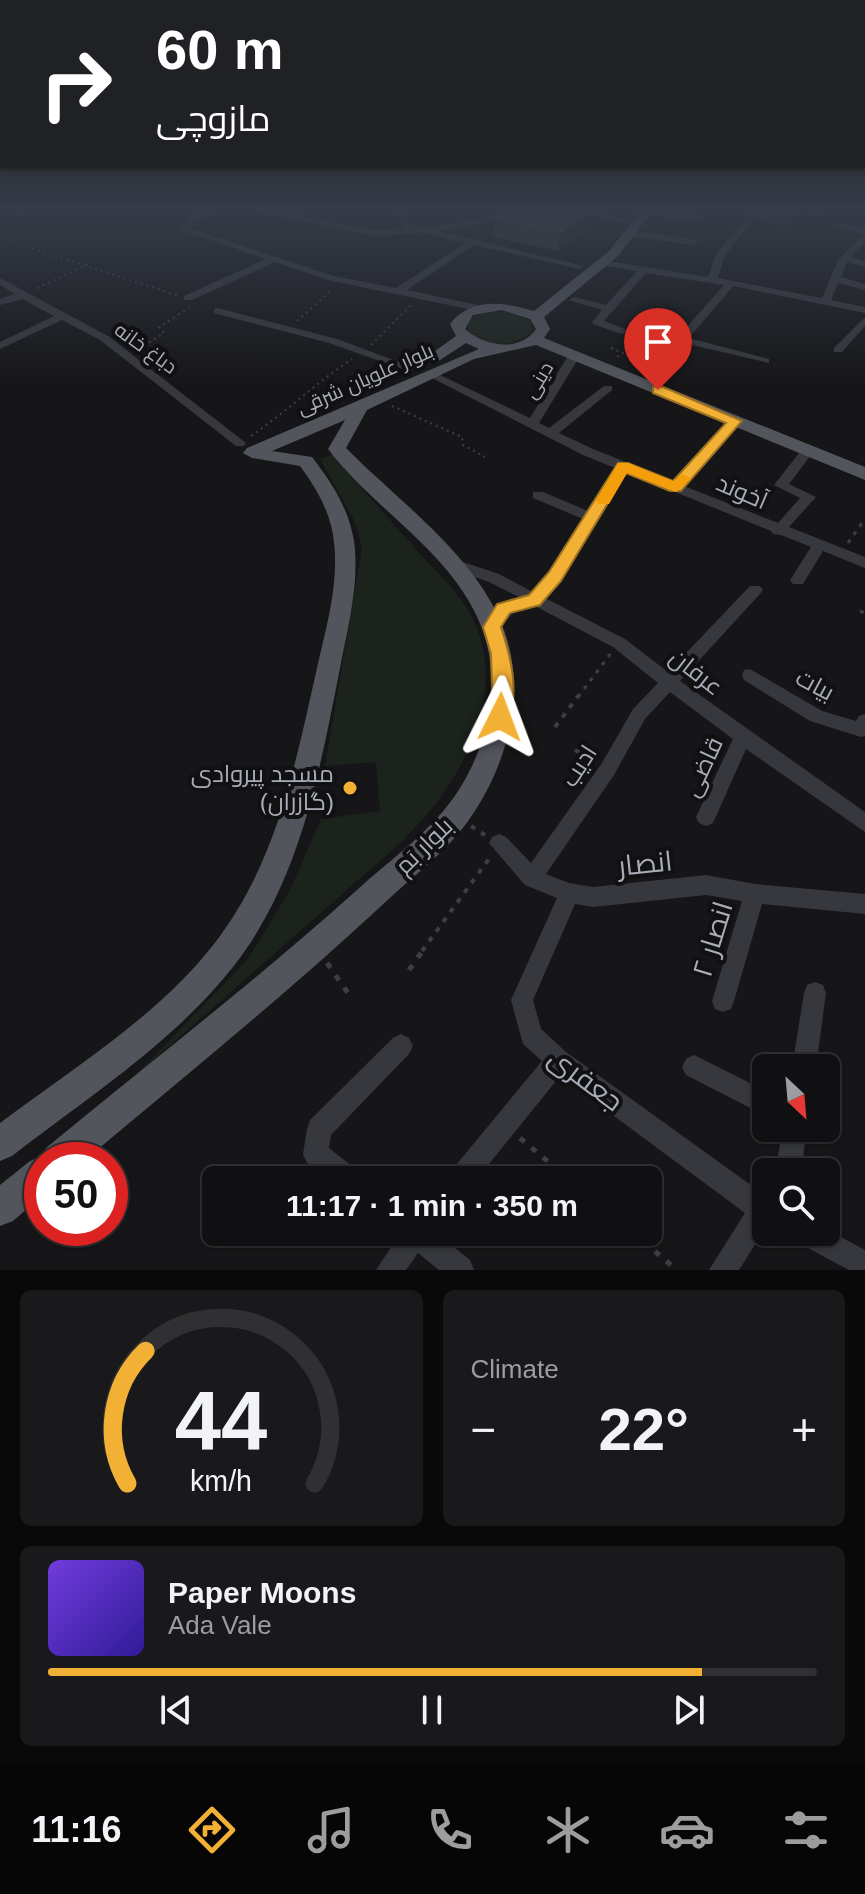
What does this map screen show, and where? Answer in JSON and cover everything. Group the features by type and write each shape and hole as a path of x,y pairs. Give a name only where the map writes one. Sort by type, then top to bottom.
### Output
{"main road":[{"path":"516,307 579,266"},
{"path":"536,316 598,266"},
{"path":"497,348 463,337 457,324 461,317 478,308 516,307 536,316 543,329 536,340 865,474"},
{"name":"بلوار علویان شرقی","path":"246,448 412,369 454,347 463,337"},
{"name":"بلوار علویان شرقی","path":"246,448 370,403 469,356 536,340"},
{"path":"306,461 313,451 337,449 370,403"},
{"path":"0,1144 132,1042 222,958 248,920 276,867 307,774 344,593 345,553 341,525 324,486 306,461 246,448"},
{"name":"بلوار بَم","path":"80,1142 315,946 456,816 482,770 500,717 504,692 501,654 492,627 479,600 447,562 337,449"},
{"path":"0,1208 24,1188"}],"street":[{"path":"192,300 259,266"},
{"path":"298,266 343,280 478,308"},
{"path":"399,291 436,266"},
{"path":"625,266 826,300 865,310"},
{"path":"712,280 717,266"},
{"path":"826,300 840,266"},
{"path":"621,331 597,322 644,269"},
{"path":"835,279 865,287"},
{"name":"دباغ خانه","path":"0,281 129,356 246,448"},
{"path":"649,367 682,339 731,283"},
{"path":"0,302 23,295"},
{"path":"574,300 609,309"},
{"path":"218,311 412,369"},
{"path":"0,346 62,316"},
{"path":"838,350 865,320"},
{"path":"682,339 765,361"},
{"name":"دینی","path":"533,423 574,356"},
{"name":"آخوند","path":"430,374 623,466 778,531 865,563"},
{"path":"551,433 608,388"},
{"path":"676,487 735,421"},
{"path":"778,531 809,497 781,485 808,451"},
{"path":"492,627 504,608 519,601 534,601 555,576 623,466"},
{"path":"538,495 593,518"},
{"path":"798,580 818,547"},
{"name":"عرفان","path":"447,562 494,578 619,643 865,823"},
{"name":"ادیب","path":"532,878 608,769 639,714 755,590"},
{"name":"بیات","path":"750,675 816,716 863,726"},
{"name":"قاضی","path":"706,817 743,736"},
{"name":"انصار","path":"499,843 532,878 569,893 593,897 706,885 755,894 865,904"},
{"name":"جعفری","path":"569,893 522,1000 531,1036 558,1060 752,1202"},
{"name":"انصار ۲","path":"723,1001 755,894"},
{"path":"806,1054 815,993"},
{"path":"331,1166 316,1154 319,1129 401,1046"},
{"path":"471,1166 558,1060"},
{"path":"694,1067 752,1097"},
{"path":"723,1270 752,1228"},
{"path":"390,1270 406,1246"},
{"path":"432,1246 460,1270"},
{"path":"831,1246 865,1264"}],"path":[{"path":"23,295 84,266"},
{"path":"95,266 192,300"},
{"path":"289,330 343,280"},
{"path":"246,448 296,404 305,390 363,352 419,297"},
{"path":"129,356 164,333 159,327 192,300"},
{"path":"370,403 462,437 463,445 485,457"},
{"path":"840,554 862,523"},
{"path":"555,727 619,643"},
{"path":"575,750 608,769"},
{"path":"409,970 499,843 456,816"},
{"path":"315,946 350,996"},
{"path":"505,1125 553,1166"},
{"path":"649,1246 677,1270"}],"shaded area":[{"path":"506,311 531,321 532,332 517,341 500,343 482,340 468,330 467,324 476,315"},
{"path":"332,455 467,608 483,649 486,680 482,711 472,742 458,770 420,823 134,1077 248,959 290,890 321,819 380,811 376,762 325,766 362,548 355,522 320,459"}],"slow traffic":[{"path":"604,500 623,466 676,487 683,479"}],"place":[{"name":"مسجد پیروادی (گازران)","path":"350,788"}],"route":[{"path":"500,717 504,692 501,654 492,627 504,608 519,601 534,601 555,576 623,466 676,487 735,421 658,390"}]}
